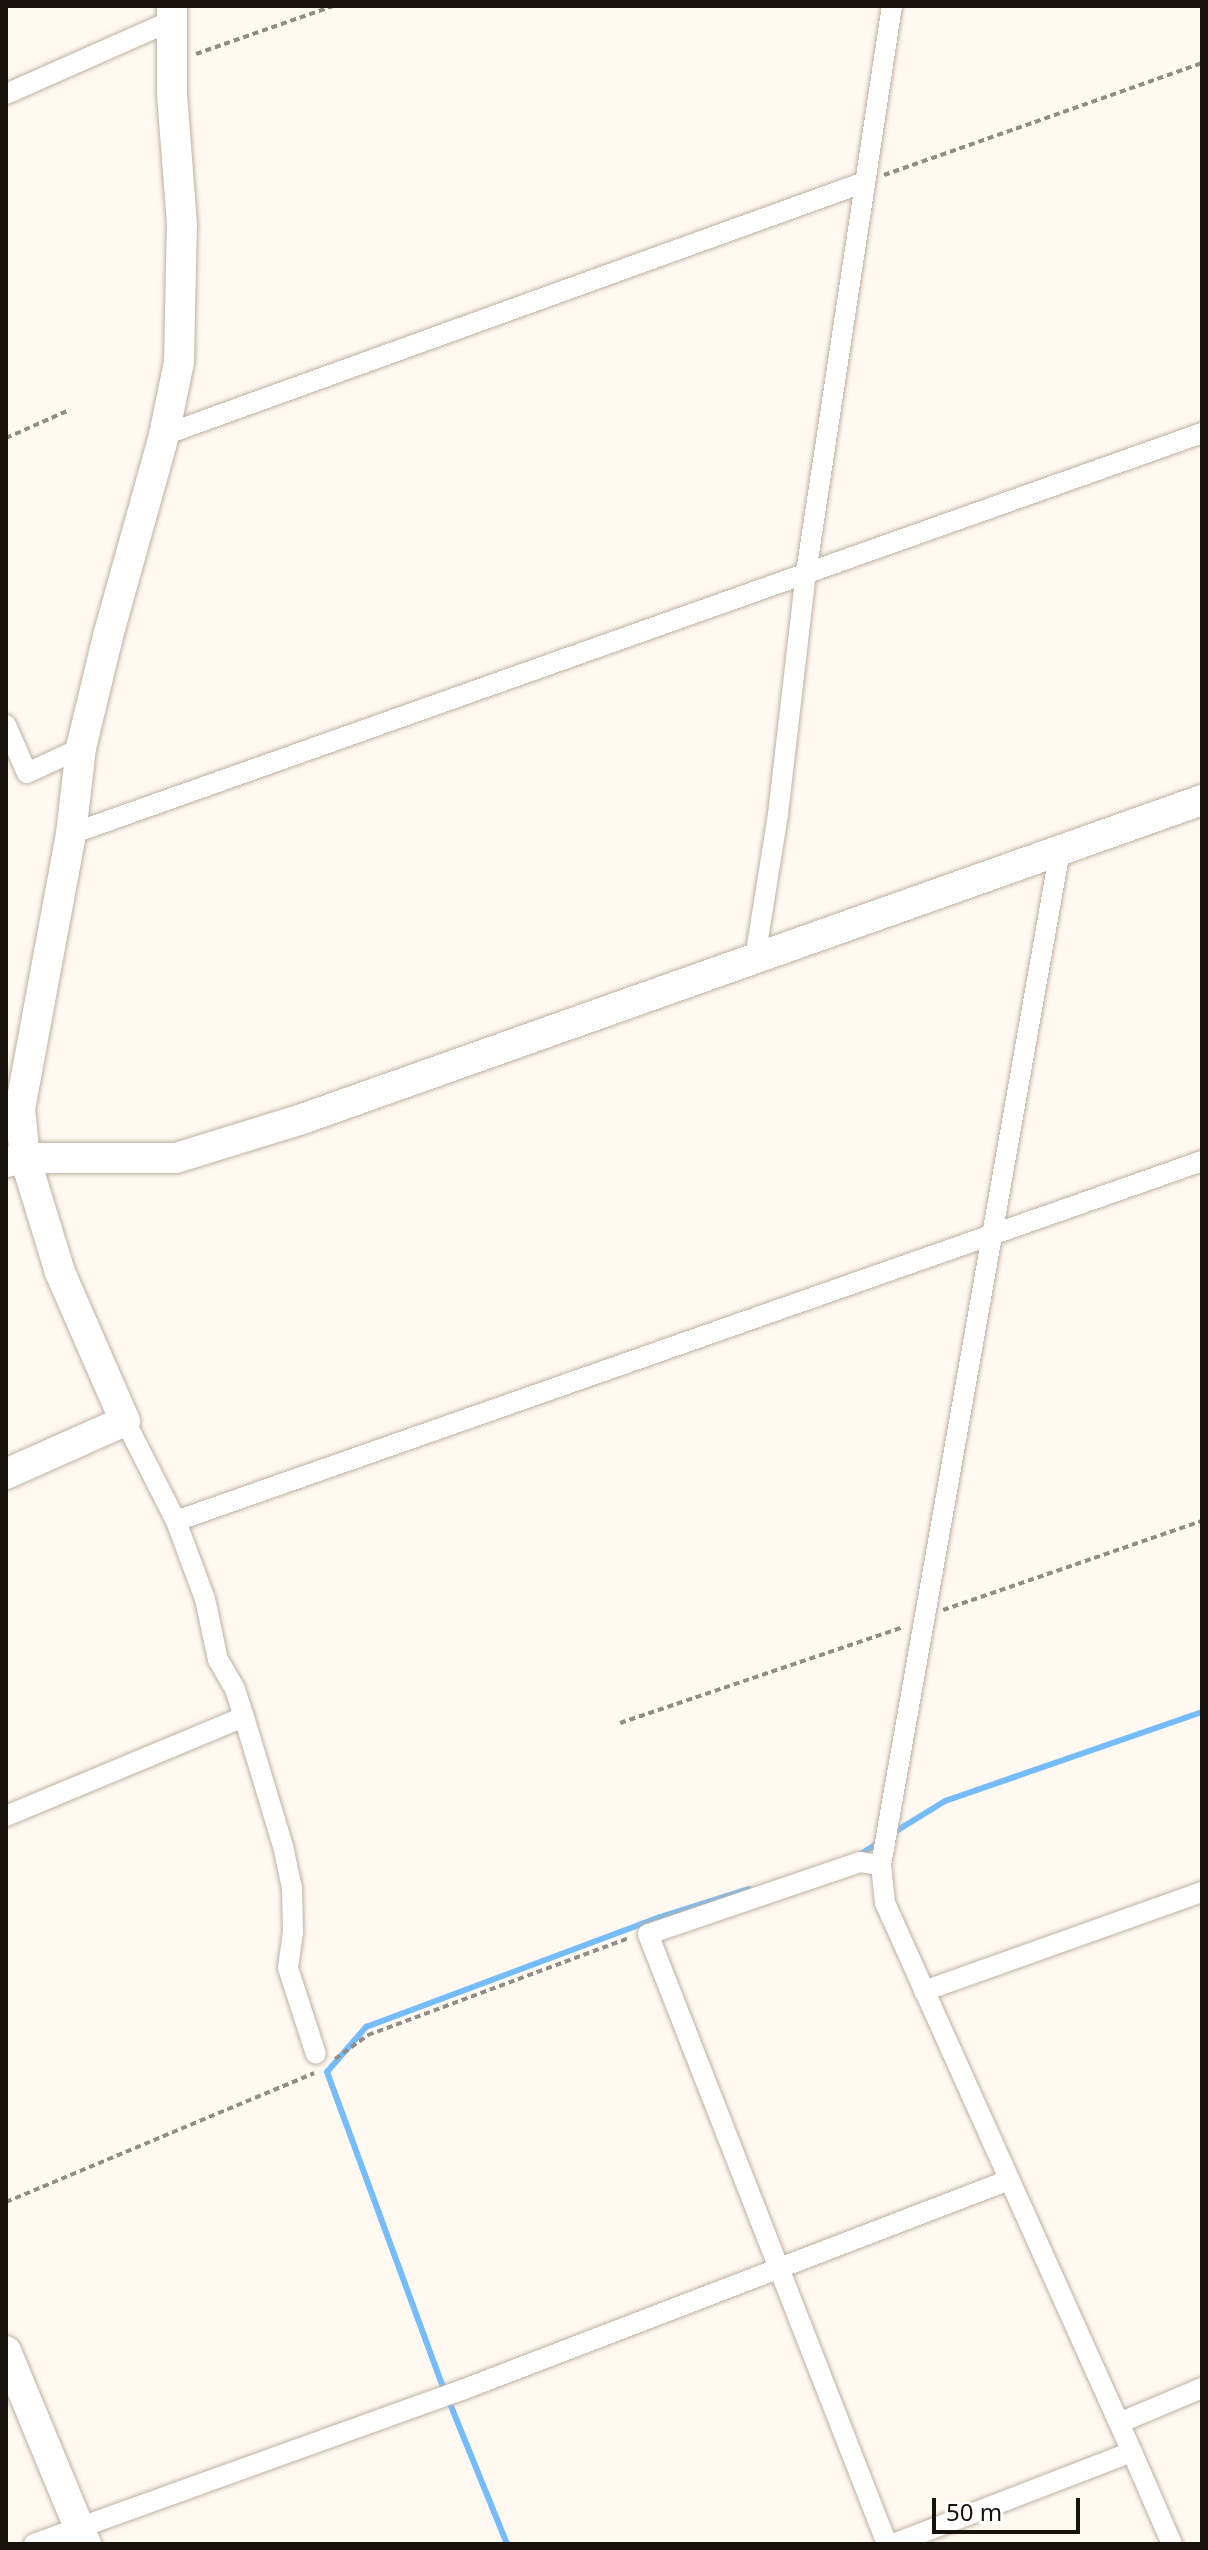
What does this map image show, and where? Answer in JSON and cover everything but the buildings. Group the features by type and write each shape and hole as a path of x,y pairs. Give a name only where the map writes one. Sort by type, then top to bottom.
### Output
{"street":[{"path":"755,958 778,814 806,573 892,6"},
{"path":"6,94 172,14 171,63 182,224 179,362 164,435 108,636 81,748 71,834 20,1109 16,1160 60,1272 125,1421 176,1521 205,1599 218,1660 235,1689 292,1888 293,1932 288,1968 316,2054"},
{"path":"164,435 865,182"},
{"path":"71,834 1202,433"},
{"path":"6,725 27,773 81,748"},
{"path":"16,1160 176,1158 305,1118 1202,800"},
{"path":"1060,850 881,1865 885,1903 1172,2544"},
{"path":"176,1521 1202,1161"},
{"path":"6,1474 125,1421"},
{"path":"6,1816 244,1717"},
{"path":"881,1865 860,1862 648,1934 887,2544"},
{"path":"924,1991 1202,1892"},
{"path":"34,2544 83,2536 1009,2180"},
{"path":"6,2351 83,2536"},
{"path":"1119,2423 1202,2388"},
{"path":"893,2544 1132,2452"}],"path":[{"path":"171,63 333,6"},
{"path":"865,182 1202,63"},
{"path":"6,438 67,411"},
{"path":"6,2202 313,2074 368,2035 634,1936"}],"waterway":[{"path":"893,1833 945,1801 1202,1712"},
{"path":"859,1855 880,1842"},
{"path":"507,2544 440,2379 327,2072 366,2027 660,1917 749,1889"}]}
